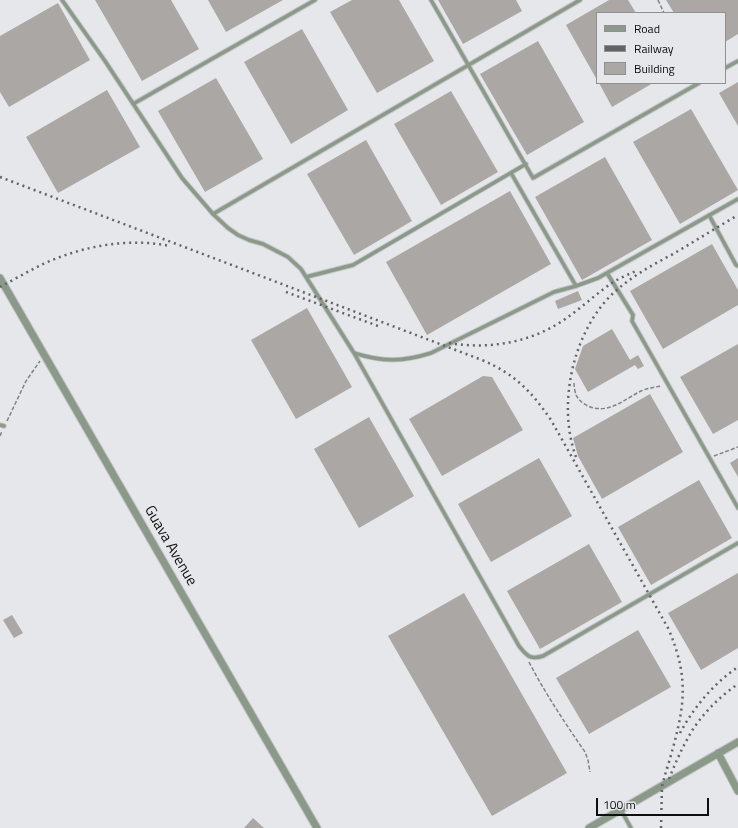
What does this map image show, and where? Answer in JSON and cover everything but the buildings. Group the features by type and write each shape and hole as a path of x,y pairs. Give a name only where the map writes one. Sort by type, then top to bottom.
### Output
{"street":[{"name":"Guava Avenue","path":"0,278 317,828"},
{"path":"589,828 738,742"},
{"path":"718,754 738,791"}],"lane":[{"path":"62,0 182,178 213,214 238,235 262,244 288,257 301,269 354,353 524,653 530,657 536,658 543,656 738,543"},
{"path":"133,104 315,0"},
{"path":"431,0 533,178 697,84"},
{"path":"213,214 580,0"},
{"path":"726,67 738,61"},
{"path":"306,277 353,264 526,164"},
{"path":"511,173 576,286"},
{"path":"354,353 370,358 394,360 414,358 431,353 554,292 598,278 738,199"},
{"path":"709,216 736,265 738,266"},
{"path":"607,273 633,315 632,321 738,508"},
{"path":"621,810 631,828"}],"path":[{"path":"658,0 664,12"},
{"path":"0,436 2,426 26,381 44,355"},
{"path":"574,383 576,394 581,401 589,407 598,409 610,407 650,388 668,385"},
{"path":"709,457 738,447"},
{"path":"524,653 538,679 585,752 590,772"}],"railway":[{"path":"0,177 482,360 504,371 521,384 536,400 551,420 668,628 676,648 682,682 681,714 667,769"},
{"path":"576,457 570,436 568,413 569,390 573,366 580,343 590,322 603,304 625,283 738,215"},
{"path":"0,287 41,265 71,253 87,249 120,243 154,243 170,246"},
{"path":"449,343 465,345 496,344 512,342 541,333 568,317 612,283 636,271"},
{"path":"286,292 378,326"},
{"path":"680,733 705,696 721,680 738,667"},
{"path":"669,779 683,747 693,729 704,714 738,684"},
{"path":"661,828 662,786 668,764"}]}
